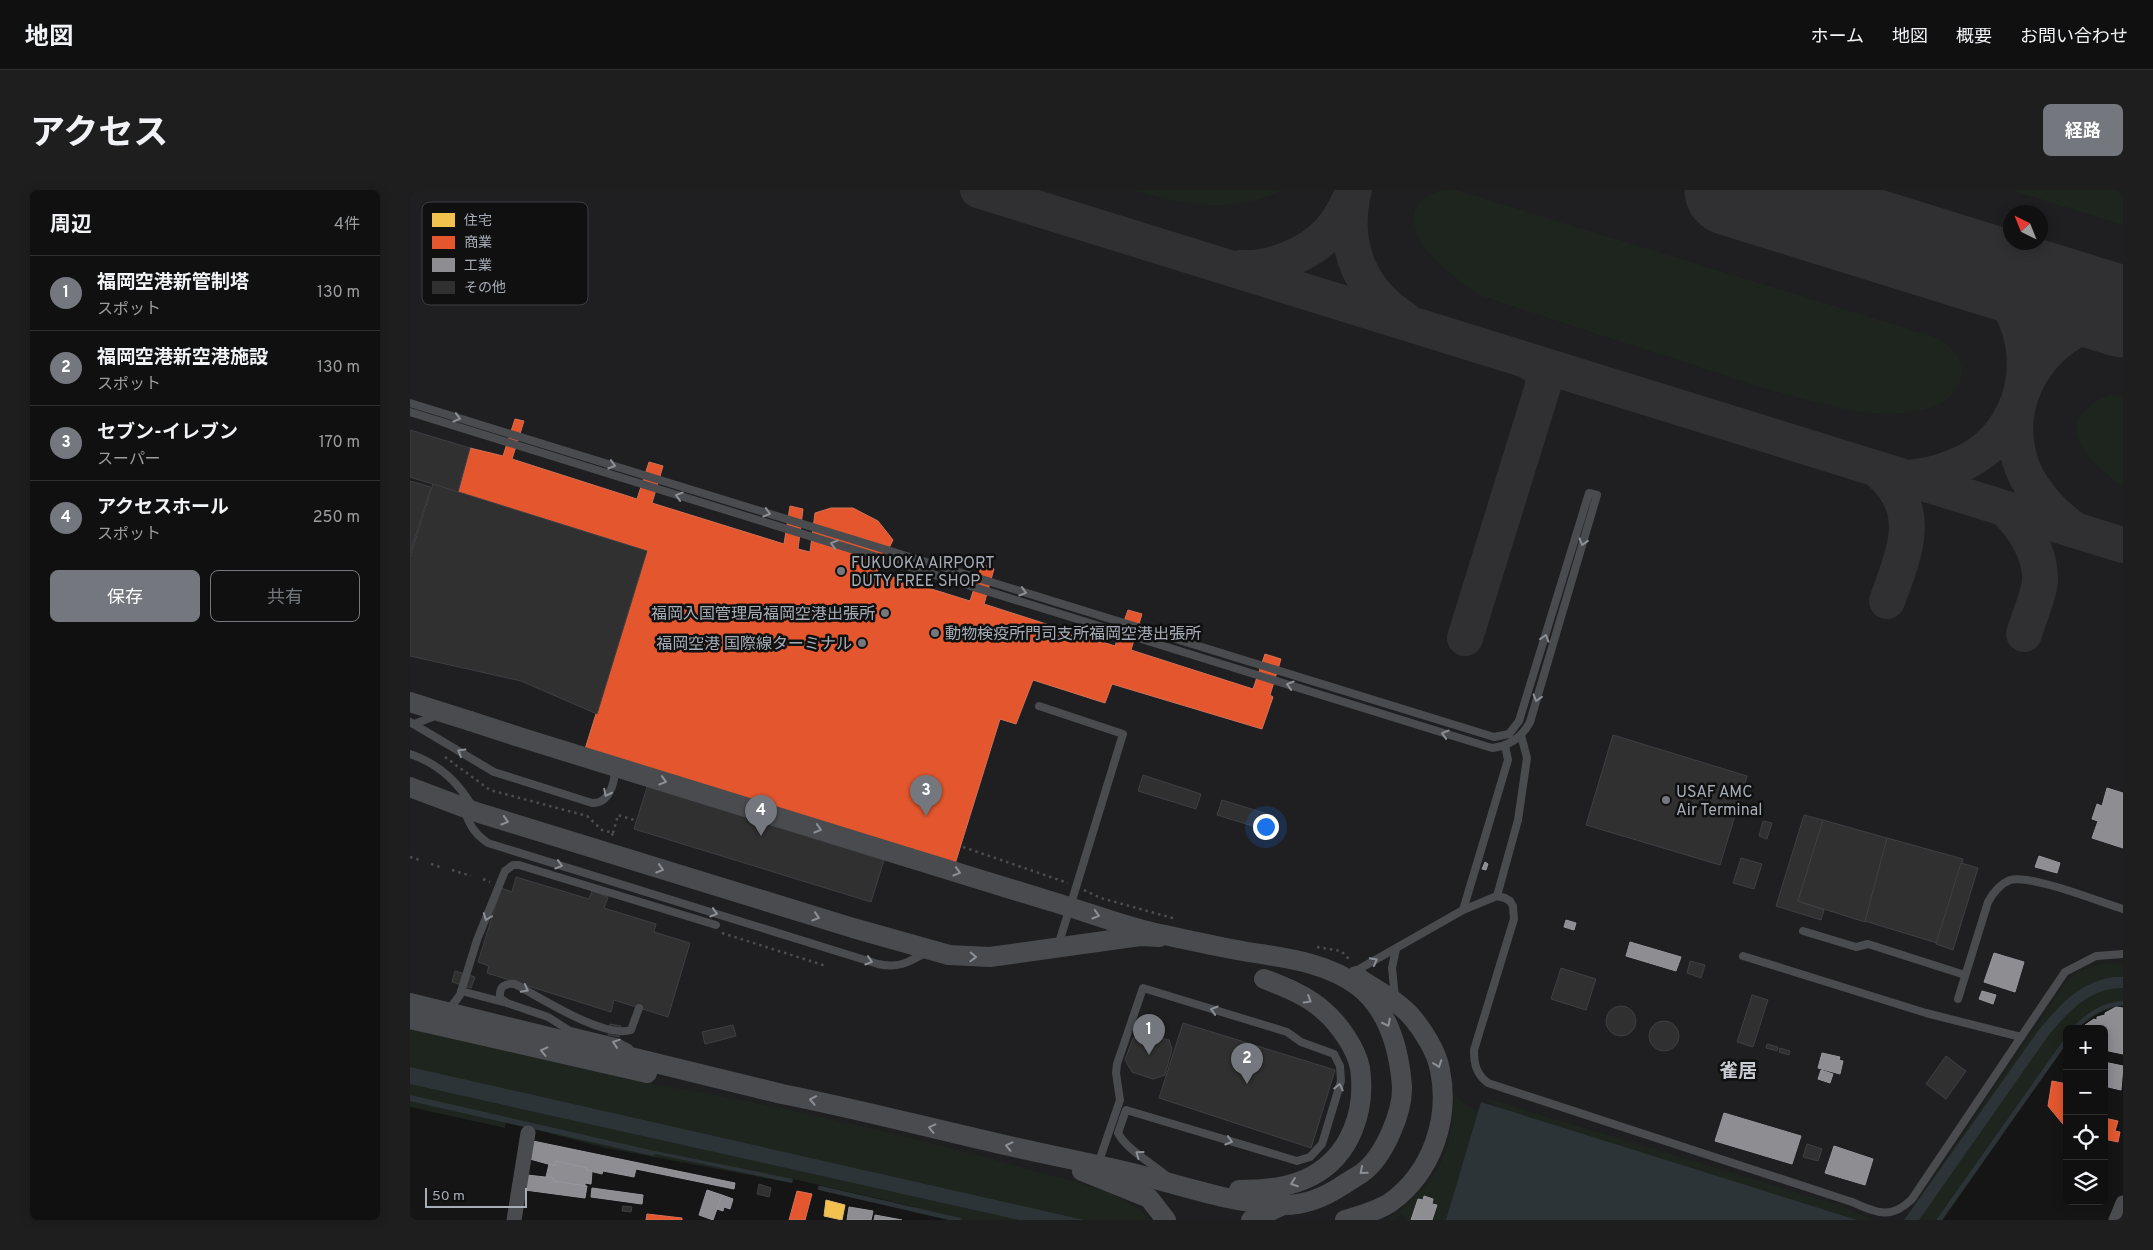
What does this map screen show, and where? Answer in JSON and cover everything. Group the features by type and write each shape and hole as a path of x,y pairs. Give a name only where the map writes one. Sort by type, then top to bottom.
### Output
{"street":[{"path":"410,702 1154,932 1334,970 1359,986 1381,1010 1391,1031 1400,1059 1402,1097 1394,1124 1379,1155 1364,1172 1330,1194 1301,1203 1281,1206 1237,1201 1098,1166 748,1085 410,1003"},
{"path":"410,786 470,810 930,951 968,957 990,957 1140,936 1155,936 1306,961 1352,973 1395,1002 1410,1015 1425,1035 1440,1068 1443,1101 1436,1140 1427,1162 1408,1186 1391,1202 1374,1211 1345,1220"},
{"path":"1196,1191 1266,1190 1289,1185 1312,1176 1332,1161 1348,1141 1358,1118 1361,1094 1360,1067 1350,1044 1338,1026 1324,1010 1307,998 1264,979"},
{"path":"410,1019 609,1066 690,1080 748,1085"},
{"path":"514,1220 528,1133"},
{"path":"1051,1155 1100,1180 1150,1198 1166,1220"},
{"path":"2116,1220 2123,1203"},
{"path":"1251,1220 1281,1206"}],"lane":[{"path":"410,403 1494,737 1509,734 1519,721 1589,493 1597,495 1530,722 1520,735 1505,745 1492,748 410,412"},
{"path":"1040,706 1123,734 1058,948"},
{"path":"445,714 463,715 607,758 614,765 615,774 605,800 592,803 494,772 412,723 445,714"},
{"path":"1497,896 1518,820 1527,758 1520,735"},
{"path":"1463,910 1508,760 1505,745"},
{"path":"410,754 459,785 470,810 470,827 477,836 488,843 878,964 887,966 903,965 930,951"},
{"path":"447,1012 461,990 477,940 505,871 513,865 715,928"},
{"path":"1958,999 1988,902 1993,893 2009,881 2029,880 2123,909"},
{"path":"1352,973 1463,910 1497,896 1505,898 1513,906 1514,919 1474,1050 1474,1063 1488,1083 1852,1202 1874,1212 1896,1212 1912,1199 2065,972 2096,956 2123,954"},
{"path":"1803,931 1856,947 1868,944 1965,975"},
{"path":"1395,1002 1392,968 1396,949"},
{"path":"1743,956 1926,1013 2021,1037"},
{"path":"507,1003 500,998 499,992 502,986 516,984 588,1023 623,1032 631,1030 639,1008"},
{"path":"1098,1166 1120,1100 1116,1073 1117,1064 1143,988 1286,1032 1301,1042 1334,1054 1340,1066 1341,1082 1322,1144 1310,1157 1297,1161 1126,1110 1118,1133 1122,1142 1153,1164 1176,1185"},
{"path":"461,990 548,1017 570,1031 619,1043 660,1064"}],"path":[{"path":"588,816 602,830 613,833"},
{"path":"611,839 618,816 636,820"},
{"path":"410,857 420,860"},
{"path":"431,864 440,866"},
{"path":"452,870 471,876"},
{"path":"715,928 826,966"}],"shaded area":[{"path":"410,190 2123,190 2123,981 2093,988 1915,1220 1073,1220 410,1070"},
{"path":"1131,190 1282,190 1244,203 1207,205 1170,200"},
{"path":"1456,190 1938,338 1960,360 1962,370 1958,385 1950,397 1938,405 1924,410 1891,414 1853,411 1794,397 1748,383 1479,295 1433,258 1416,233 1413,220 1418,204 1435,192"},
{"path":"2010,190 2123,190 2123,225"},
{"path":"2111,395 2123,396 2123,487 2107,475 2090,458 2078,439 2076,430 2081,415 2088,408 2097,401"},
{"path":"2105,963 2123,964 2123,1006 2099,1014 2082,1025 2063,1025 2063,1049 1943,1220 1904,1220 2065,984 2078,971"},
{"path":"2113,977 2123,977 2123,988 2100,992 2071,1010 2048,1036 1919,1220 1904,1220 2046,1021 2062,1004 2080,990 2090,984"},
{"path":"410,1026 666,1087 782,1108 946,1147 1093,1187 1125,1200 1151,1220 949,1220 914,1212 915,1207 793,1179 792,1183 606,1148 506,1122 505,1128 410,1107"},
{"path":"410,1067 1084,1220 1019,1220 410,1084"},
{"path":"1453,1093 1468,1106 1542,1147 1558,1143 1482,1097 1836,1204 1874,1220 1408,1220 1402,1214 1395,1220 1386,1220 1414,1198 1436,1171 1448,1144 1451,1132"},
{"path":"410,1095 655,1151 793,1179 792,1183 655,1154 653,1156 410,1101"},
{"path":"1481,1102 1857,1220 1446,1220"}],"building: 住宅":[{"path":"826,1200 845,1205 842,1220 824,1216"}],"building: 商業":[{"name":"福岡空港 国際線ターミナル","path":"515,419 524,421 512,459 637,499 649,462 663,466 652,503 784,544 790,506 803,509 798,549 810,552 815,513 831,508 853,508 878,521 893,540 877,572 970,601 982,564 994,569 984,604 1115,646 1128,610 1142,614 1131,650 1253,689 1265,654 1281,659 1270,695 1273,697 1262,729 1112,684 1105,703 1033,680 1016,724 1000,719 955,864 585,749 647,551 458,492 470,448 503,456"},
{"path":"2052,1081 2063,1083 2063,1124 2048,1106"},
{"path":"2108,1119 2118,1121 2115,1131 2120,1132 2118,1142 2108,1140"},
{"path":"797,1191 812,1194 805,1220 789,1220"},
{"path":"647,1214 682,1218 682,1220 646,1220"}],"building: 工業":[{"path":"2107,788 2123,793 2123,848 2092,838 2098,821 2092,819 2097,804 2102,806"},
{"path":"2039,856 2060,863 2057,873 2035,867"},
{"path":"1485,862 1488,864 1486,870 1482,869"},
{"path":"1566,920 1576,923 1574,930 1564,927"},
{"path":"1630,942 1681,957 1676,971 1626,956"},
{"path":"1994,953 2024,962 2015,992 1984,982"},
{"path":"1982,991 1996,995 1993,1004 1979,999"},
{"path":"2116,1007 2123,1008 2123,1054 2108,1051 2108,1025 2085,1025 2094,1019 2097,1020 2097,1017 2105,1015 2105,1013"},
{"path":"1822,1053 1840,1057 1839,1060 1843,1061 1840,1074 1818,1068"},
{"path":"2108,1063 2123,1066 2121,1090 2108,1087"},
{"path":"1821,1070 1833,1074 1830,1083 1818,1079"},
{"path":"1724,1113 1801,1136 1792,1164 1715,1141"},
{"path":"533,1141 735,1183 734,1189 636,1169 634,1177 603,1171 602,1174 586,1170 587,1168 556,1161 555,1166 530,1159"},
{"path":"1834,1146 1873,1159 1865,1185 1825,1173"},
{"path":"556,1161 587,1168 586,1170 592,1171 591,1184 585,1183 585,1186 553,1181 554,1178 546,1177 549,1164 555,1166"},
{"path":"527,1175 554,1178 553,1181 587,1186 585,1198 525,1190"},
{"path":"592,1188 643,1195 642,1204 591,1197"},
{"path":"707,1190 722,1195 713,1220 699,1215"},
{"path":"722,1195 733,1199 730,1209 724,1207 723,1211 717,1209"},
{"path":"1424,1196 1433,1199 1432,1204 1437,1205 1432,1220 1411,1220 1418,1199 1423,1200"},
{"path":"849,1207 873,1211 871,1220 847,1220"},
{"path":"875,1215 902,1220 874,1220"}],"building: その他":[{"path":"410,430 470,448 458,492 410,477"},
{"path":"410,481 431,487 410,553"},
{"path":"433,484 647,551 597,714 521,681 410,656 410,557"},
{"name":"USAF AMC Air Terminal","path":"1613,735 1747,776 1720,865 1586,825"},
{"path":"652,771 889,844 871,902 634,829"},
{"path":"1143,775 1201,794 1196,809 1138,791"},
{"path":"1222,800 1274,816 1269,831 1217,815"},
{"path":"1804,815 1823,820 1798,901 1824,910 1821,920 1776,906"},
{"path":"1823,820 1887,838 1865,922 1798,901"},
{"path":"1763,821 1772,823 1767,839 1759,836"},
{"path":"1887,838 1963,859 1937,943 1865,921"},
{"path":"1741,858 1762,864 1754,889 1733,883"},
{"path":"1961,863 1978,868 1953,950 1936,944"},
{"path":"516,877 589,899 592,891 608,897 604,908 656,924 654,932 690,943 668,1017 614,1000 611,1012 487,973 489,966 478,962 501,888 512,892"},
{"path":"1690,961 1705,965 1701,978 1687,973"},
{"path":"1561,968 1596,979 1586,1010 1551,999"},
{"path":"455,971 475,977 471,988 452,982"},
{"path":"1752,995 1768,1000 1753,1047 1737,1042"},
{"path":"1621,1006 1631,1011 1636,1021 1631,1031 1621,1036 1611,1031 1606,1021 1611,1011"},
{"path":"1664,1021 1674,1026 1679,1036 1674,1046 1664,1051 1654,1046 1649,1036 1654,1026"},
{"path":"1183,1023 1335,1070 1311,1148 1159,1098"},
{"path":"610,1024 621,1026 619,1037 608,1035"},
{"path":"733,1025 736,1036 705,1044 702,1032"},
{"path":"1143,1033 1169,1040 1172,1049 1165,1075 1153,1079 1132,1072 1125,1060 1133,1038"},
{"path":"1767,1044 1778,1047 1777,1051 1766,1048"},
{"path":"1780,1048 1790,1051 1789,1055 1779,1052"},
{"path":"1946,1056 1966,1071 1946,1099 1926,1084"},
{"path":"1807,1144 1822,1149 1818,1161 1803,1157"},
{"path":"759,1184 771,1188 769,1197 757,1194"},
{"path":"623,1206 632,1207 631,1212 622,1211"}],"waterway":[{"path":"2078,1025 2096,1011 2123,1003"},
{"path":"1939,1220 2063,1045"},
{"path":"820,1188 959,1220"}],"taxiway":[{"path":"978,190 2123,545"},
{"path":"1240,268 1275,264 1310,248 1320,241 1336,224 1354,190"},
{"path":"1352,197 1350,233 1358,266 1376,295 1404,319"},
{"path":"1907,478 1943,471 1978,455 1996,439 2010,421 2019,400 2024,379 2025,357 2021,335 2014,314 2002,295 1987,278 1961,262"},
{"path":"2071,527 2039,496 2022,467 2015,432 2018,407 2025,384 2038,363 2055,345 2075,331 2098,321 2123,317"},
{"path":"1465,638 1544,383 1541,370 1530,362"},
{"path":"1877,469 1891,484 1901,499 1906,514 1907,528 1902,558 1887,601"},
{"path":"2005,509 2025,532 2038,560 2040,571 2038,593 2024,634"}],"runway":[{"path":"1730,190 2123,312"}],"place":[{"name":"FUKUOKA AIRPORT DUTY FREE SHOP","path":"841,571"},
{"name":"福岡入国管理局福岡空港出張所","path":"885,613"},
{"name":"動物検疫所門司支所福岡空港出張所","path":"935,633"},
{"name":"福岡空港 国際線ターミナル","path":"862,643"},
{"name":"USAF AMC Air Terminal","path":"1666,800"},
{"name":"セブン-イレブン","path":"926,816"},
{"name":"アクセスホール","path":"761,836"},
{"name":"福岡空港新管制塔","path":"1149,1055"},
{"name":"福岡空港新空港施設","path":"1247,1084"}],"district":[{"name":"雀居","path":"1738,1070"}]}
